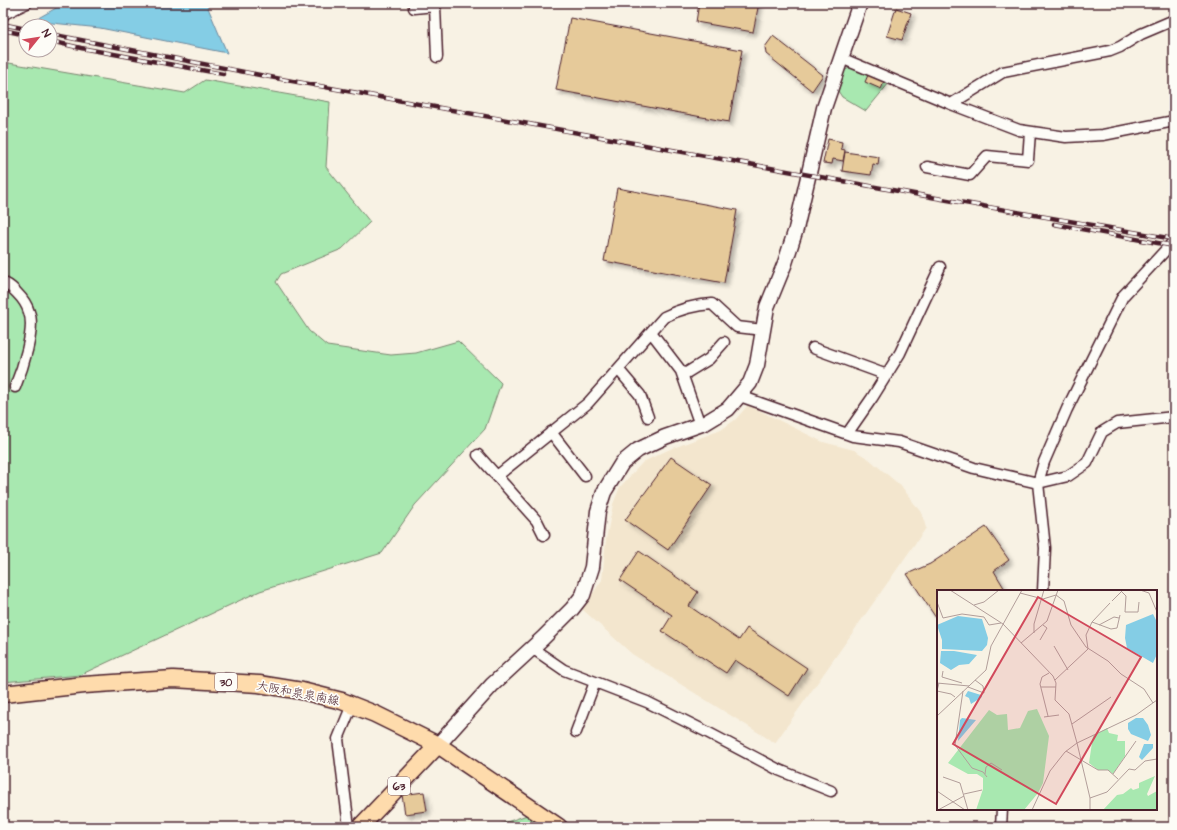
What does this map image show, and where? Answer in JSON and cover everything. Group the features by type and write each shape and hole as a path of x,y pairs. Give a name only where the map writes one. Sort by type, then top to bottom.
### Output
{"main road":[{"name":"大阪和泉泉南線","path":"3,694 84,684 173,679 260,684 302,691 352,705 375,714 438,745 559,827"},
{"name":"63","path":"360,827 438,745"}],"street":[{"path":"3,16 4,14 27,3"},
{"path":"414,3 414,8 436,5 437,57"},
{"path":"438,745 492,685 572,609 583,595 592,567 598,511 604,492 622,463 638,450 665,437 705,423 728,409 750,383 756,365 767,307 785,263 796,229 824,108 860,3"},
{"path":"951,104 1003,72 1110,51 1120,47 1141,34 1174,20"},
{"path":"841,58 951,104 1019,130 1066,137 1103,135 1174,121"},
{"path":"928,166 970,175 986,156 1028,160 1030,132"},
{"path":"1043,590 1045,548 1038,483 1044,462 1067,409 1123,296 1174,241"},
{"path":"847,434 900,353 940,267"},
{"path":"3,283 7,283 20,296 30,312 30,331 23,366 15,387"},
{"path":"497,476 588,403 664,317 680,308 701,304 712,304 737,326 763,330"},
{"path":"651,332 682,371 700,425"},
{"path":"683,376 709,359 724,342"},
{"path":"813,348 887,375"},
{"path":"618,368 640,395 648,416"},
{"path":"740,396 853,436 899,442 974,468 1038,483 1068,476 1087,462 1102,432 1117,423 1174,417"},
{"path":"551,432 585,476"},
{"path":"478,455 537,521 544,535"},
{"path":"532,648 564,670 647,702 779,770 831,791"},
{"path":"576,732 596,682"},
{"path":"349,827 338,739 352,705"},
{"path":"1001,827 1002,810"}],"shaded area":[{"path":"748,405 823,442 854,450 869,459 902,487 922,514 926,528 775,743 632,654 582,609 602,580 606,540 613,504 620,487 643,462 668,450 721,430 736,419"}],"green space":[{"path":"3,62 185,93 205,80 330,102 326,167 370,222 342,249 281,274 276,282 309,331 327,346 391,355 416,353 458,341 501,383 485,429 415,505 382,553 260,591 80,675 3,682"},
{"path":"852,67 889,83 866,111 842,97 838,91 845,70"},
{"path":"536,812 559,827 492,827"}],"water":[{"path":"65,3 206,3 227,53 100,28 58,24 58,18 38,18"}],"building":[{"path":"699,3 759,3 753,32 696,22"},
{"path":"896,8 911,13 902,40 887,36"},
{"path":"570,18 742,50 729,122 556,90"},
{"path":"773,36 823,75 812,91 766,54 765,47"},
{"path":"868,75 884,82 881,89 865,82"},
{"path":"828,139 842,142 841,149 845,150 843,161 833,159 832,164 823,163"},
{"path":"845,152 879,157 878,165 873,164 871,175 842,171"},
{"path":"617,188 737,210 724,283 604,261"},
{"path":"671,457 712,485 668,550 625,520"},
{"path":"986,527 1009,560 994,571 1005,590 937,590 937,619 907,574 930,564"},
{"path":"639,551 698,592 689,606 739,640 747,628 807,668 789,696 735,660 726,673 662,631 672,615 620,580"},
{"path":"424,792 427,811 405,814 402,795"}],"railway":[{"path":"7,25 18,27"},
{"path":"3,30 18,33"},
{"path":"58,36 270,77 953,201 1174,239"},
{"path":"58,43 223,74"},
{"path":"1054,224 1174,246"}]}
